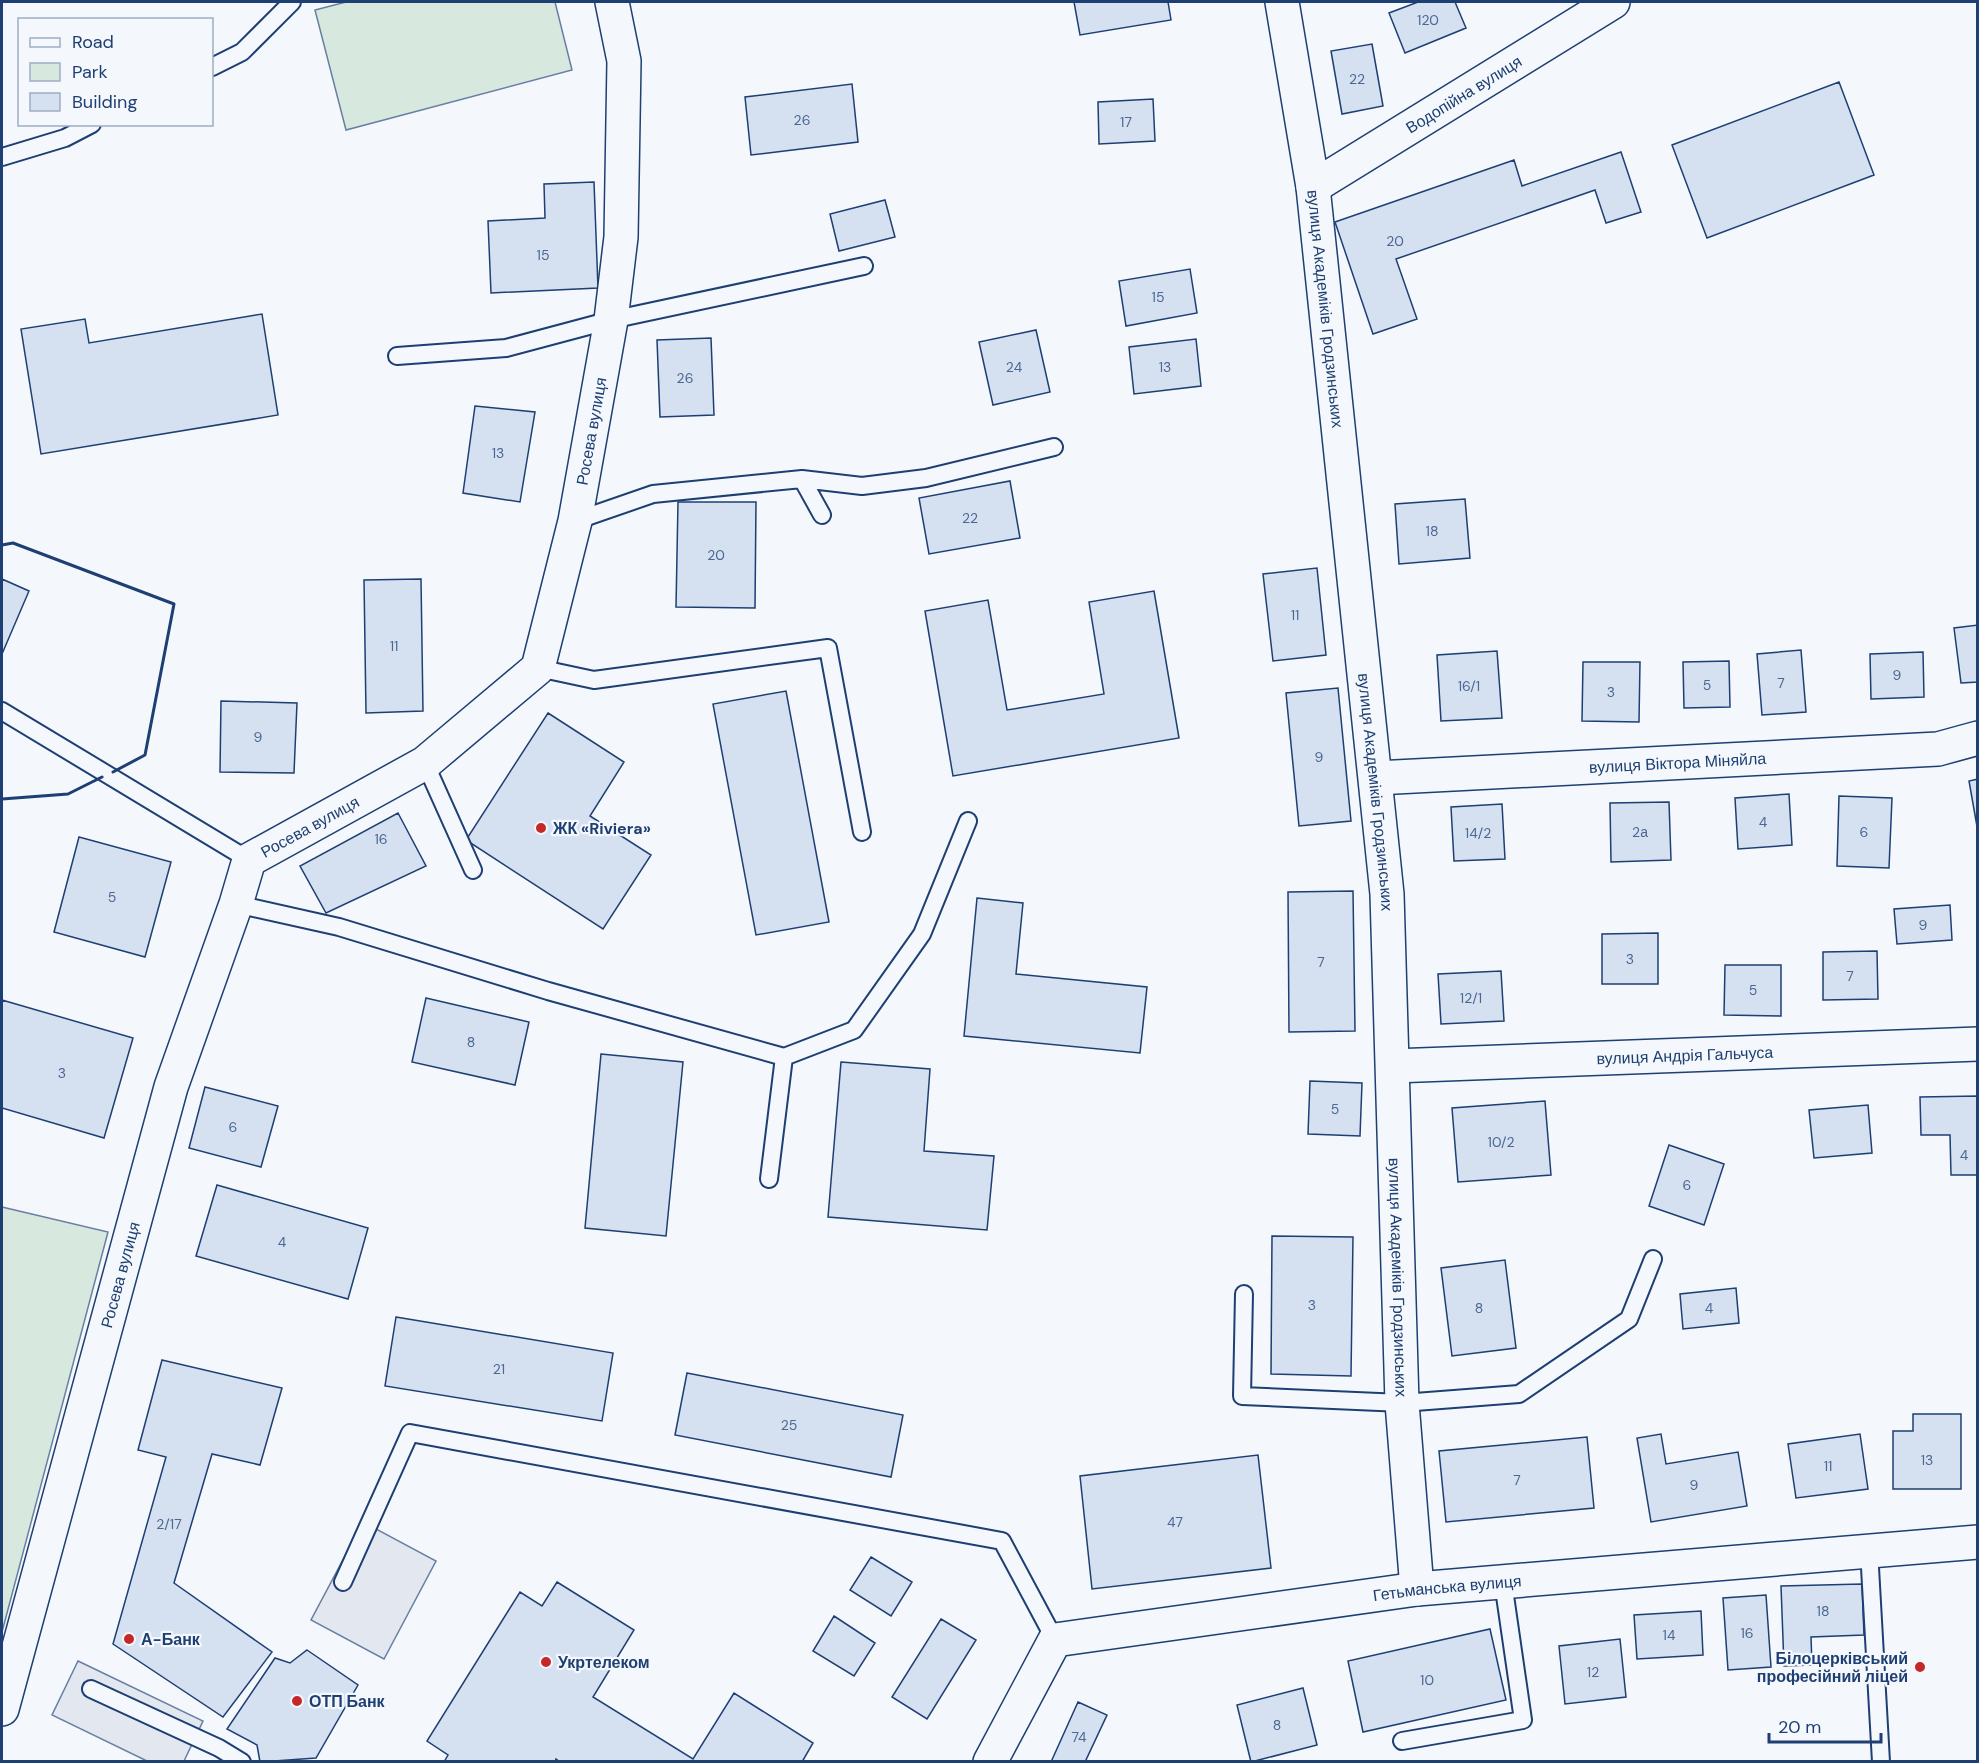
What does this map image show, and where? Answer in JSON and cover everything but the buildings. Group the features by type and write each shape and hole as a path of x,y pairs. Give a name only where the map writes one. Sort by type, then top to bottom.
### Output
{"street":[{"name":"Росева вулиця","path":"2,1709 171,1087 236,904 249,860 425,764 538,668 575,521 611,320 621,237 624,61 612,2"},
{"name":"вулиця Академіків Гродзинських","path":"1282,2 1313,188 1387,894 1402,1403 1417,1589"},
{"name":"Водопійна вулиця","path":"1313,188 1613,2"},
{"name":"вулиця Віктора Міняйла","path":"1376,778 1938,749 1977,738"},
{"name":"вулиця Андрія Гальчуса","path":"1393,1066 1977,1044"},
{"name":"Гетьманська вулиця","path":"1055,1640 1417,1589 1977,1542"},
{"path":"990,1761 1055,1640"}],"lane":[{"path":"213,66 242,52 292,2"},
{"path":"2,158 65,138 88,126"},
{"path":"397,356 506,348 611,320 864,266"},
{"path":"575,521 653,494 802,479 862,486 926,478 1054,447"},
{"path":"802,479 822,515"},
{"path":"538,668 594,680 828,648 862,832"},
{"path":"2,711 249,860"},
{"path":"425,764 473,870"},
{"path":"236,904 339,927 548,991 784,1057 854,1030 922,934 968,821"},
{"path":"769,1179 784,1057"},
{"path":"1244,1294 1242,1396 1402,1403 1519,1394 1629,1320 1653,1259"},
{"path":"343,1582 410,1433 1002,1541 1055,1640"},
{"path":"1869,1550 1881,1761"},
{"path":"1402,1741 1523,1720 1503,1582"},
{"path":"92,1689 242,1761"}],"green space":[{"path":"346,2 555,2 572,70 346,130 315,10"},
{"path":"2,1207 108,1232 2,1632"}],"shaded area":[{"path":"363,1522 436,1561 384,1659 311,1620"},
{"path":"78,1661 203,1721 184,1761 149,1762 52,1715"}],"wall":[{"path":"2,545 13,543 174,604 145,755 113,772"},
{"path":"2,799 68,794 102,777"}],"place":[{"name":"ЖК «Riviera»","path":"541,828"},
{"name":"А-Банк","path":"129,1639"},
{"name":"Укртелеком","path":"546,1662"},
{"name":"Білоцерківський професійний ліцей","path":"1920,1667"},
{"name":"ОТП Банк","path":"297,1701"}]}
